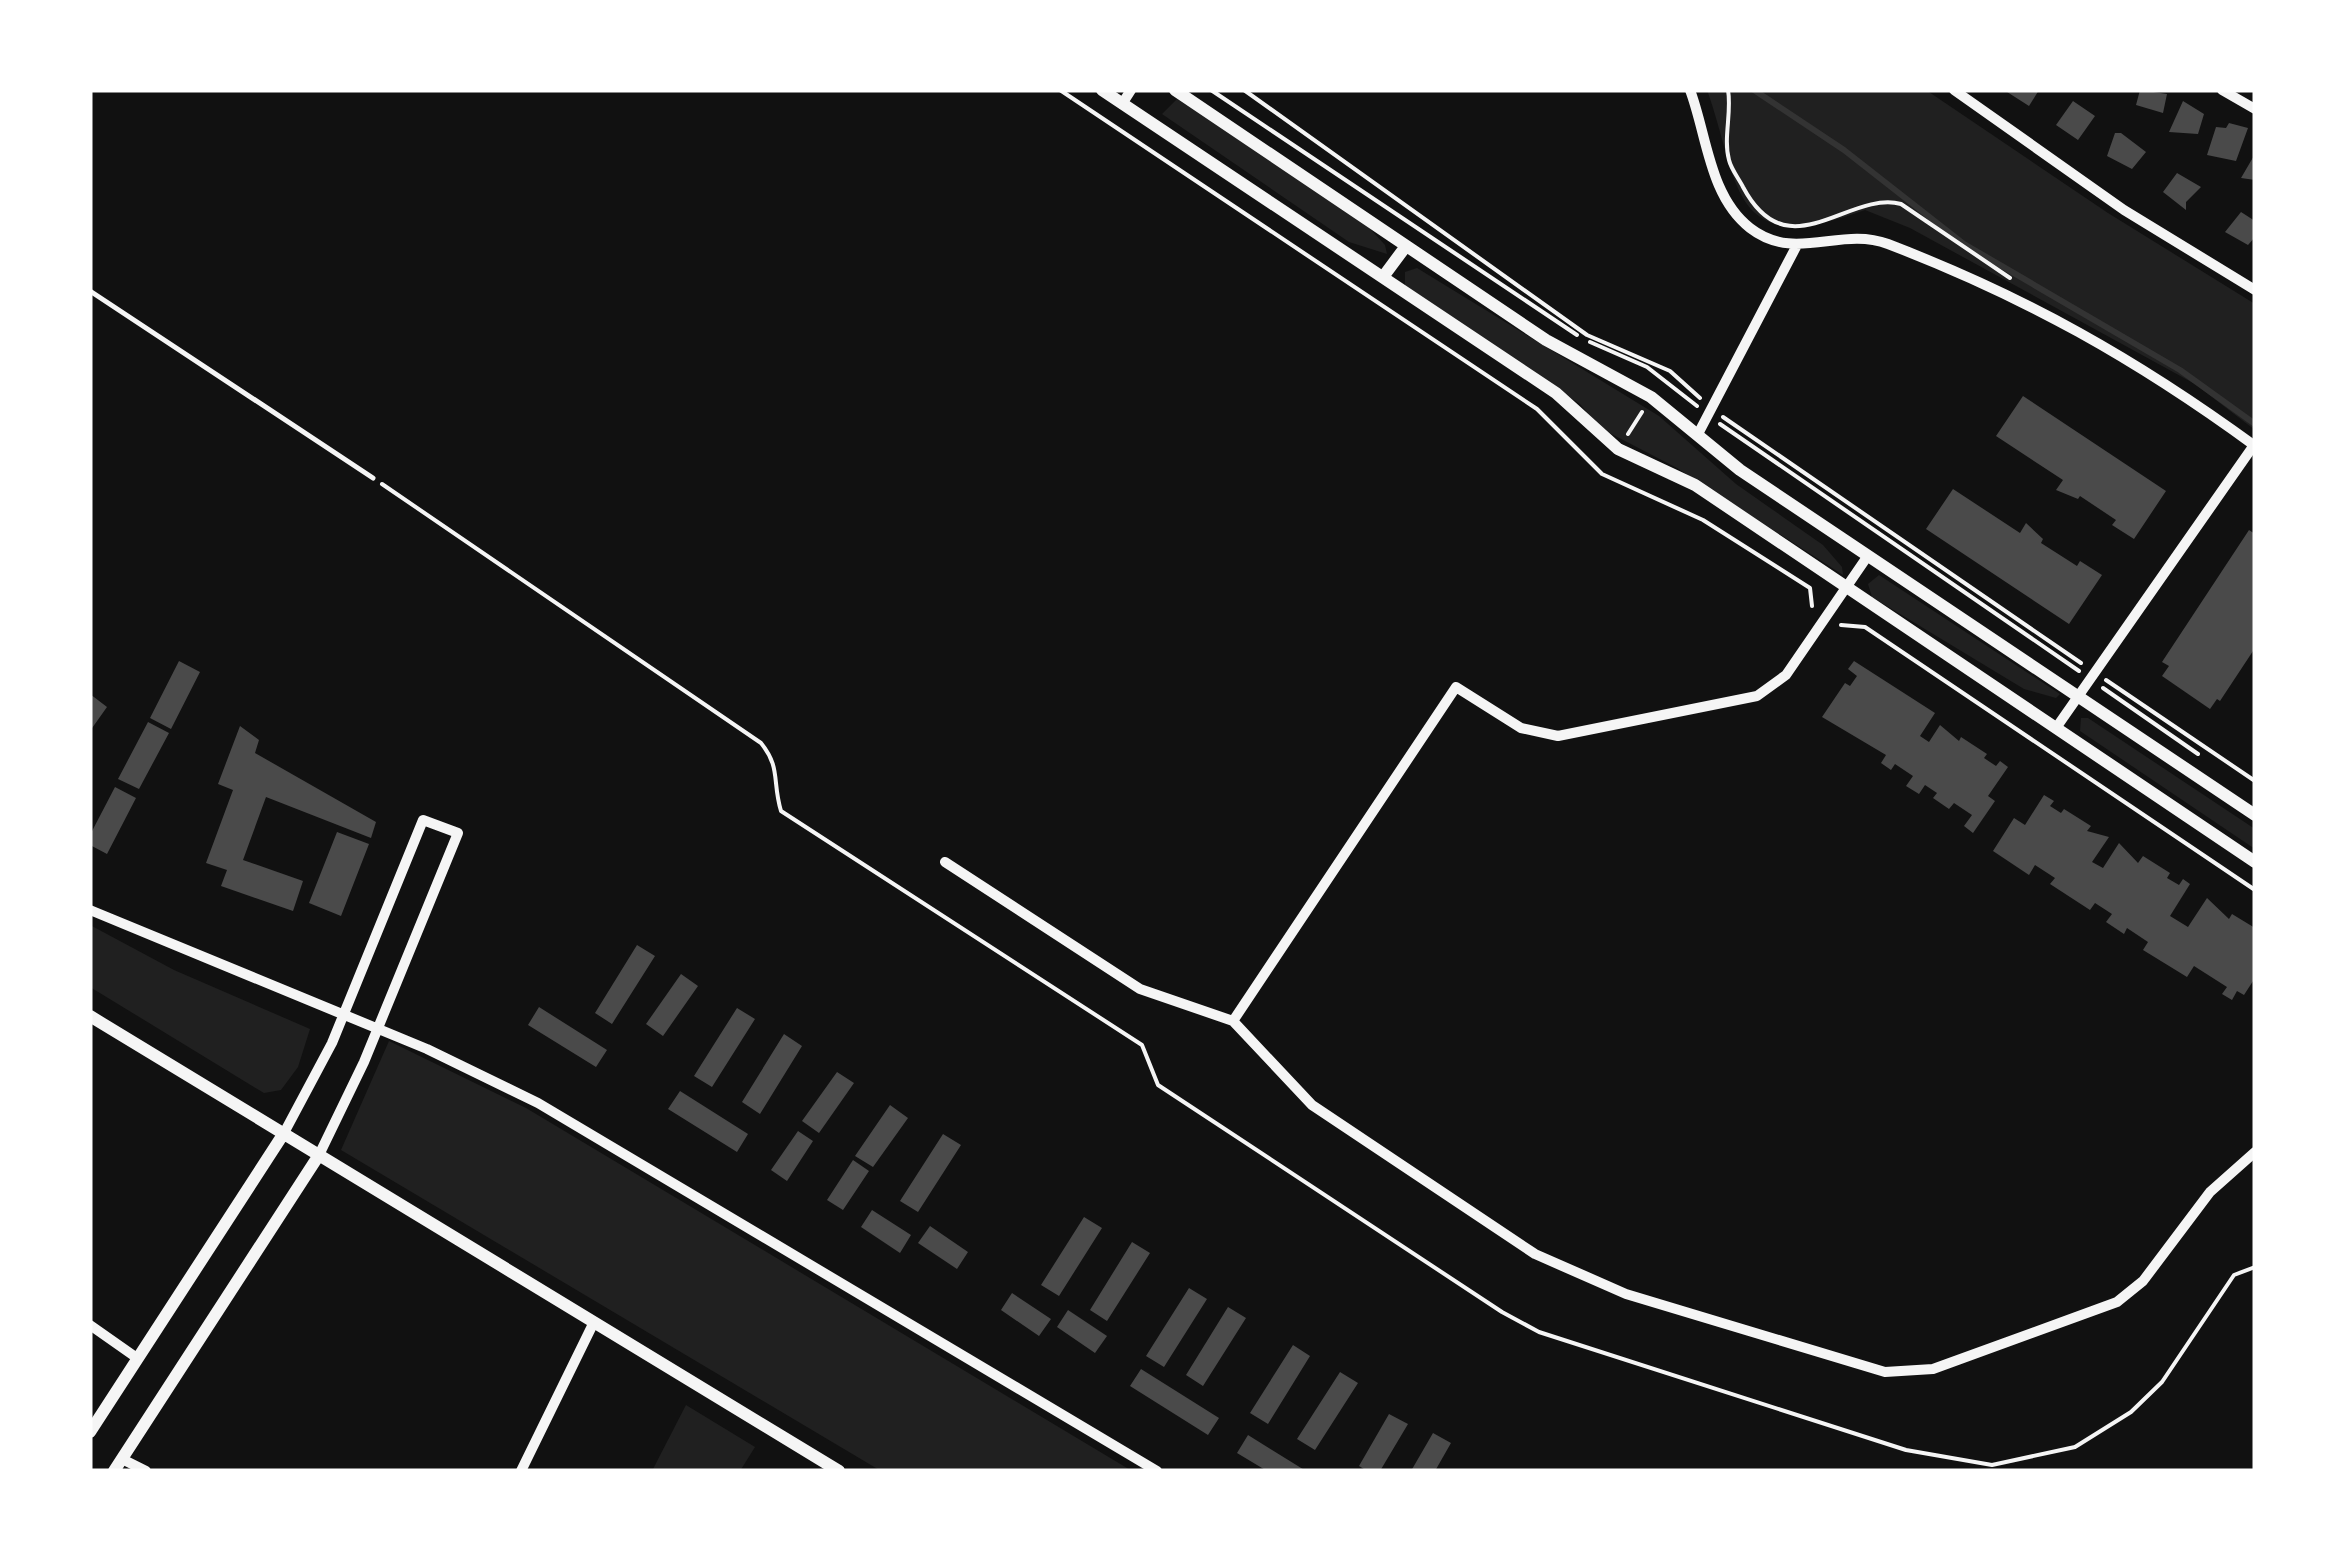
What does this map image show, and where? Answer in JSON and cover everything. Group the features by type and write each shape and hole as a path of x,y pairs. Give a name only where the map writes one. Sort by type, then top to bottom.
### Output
{"street":[{"path":"1102,90 1556,393 1618,449 1695,485 2255,862"},
{"path":"1122,104 1131,90"},
{"path":"1174,90 1573,357 1651,397 1740,470 2255,815"},
{"path":"1690,90 1724,198 1750,228 1796,247 1866,238 2041,309 2124,356 2254,446 2056,728"},
{"path":"1954,90 2124,210 2255,290"},
{"path":"2222,90 2255,109"},
{"path":"1384,277 1406,246"},
{"path":"1698,434 1796,247"},
{"path":"1233,1021 1456,687 1521,728 1544,735 1572,734 1765,693 1786,675 1868,557"},
{"path":"90,1432 284,1133 344,1016 423,820 458,833 377,1029 318,1154 118,1465 146,1471"},
{"path":"946,862 1140,989 1233,1021 1312,1106 1535,1254 1626,1294 1885,1372 1933,1369 2117,1302 2143,1281 2210,1192 2255,1152"},
{"path":"90,910 377,1029 538,1102 1157,1471"},
{"path":"90,1016 839,1471"},
{"path":"520,1471 594,1322"},
{"path":"90,1325 137,1358"}],"lane":[{"path":"90,291 373,478"}],"path":[{"path":"1060,90 1536,409 1602,474 1703,520 1810,588 1812,607 1844,628 1864,626 2255,890"},
{"path":"1211,90 1552,320 1583,339 1647,367 2093,676 2255,781"},
{"path":"1244,90 1587,335 1670,372 1710,412"},
{"path":"1618,449 1651,397"},
{"path":"2093,676 2210,762"}],"shaded area":[{"path":"1707,90 1926,90 2108,213 2255,304 2255,430 2195,384 1910,228 1865,210 1820,223 1787,226 1764,219 1747,204 1736,183"},
{"path":"1177,99 1362,220 1385,245 1387,254 1349,242 1162,114"},
{"path":"1417,268 1659,416 1736,484 1823,545 1842,567 1843,575 1677,468 1600,428 1580,404 1405,286 1405,272"},
{"path":"1879,575 2060,694 2056,698 2024,689 1872,597 1868,584"},
{"path":"2081,718 2088,718 2255,829 2255,849 2080,731"},
{"path":"90,925 174,970 310,1029 298,1067 281,1090 264,1093 90,987"},
{"path":"389,1041 526,1108 1132,1471 881,1471 341,1150"},
{"path":"686,1405 755,1447 740,1471 652,1471"}],"building":[{"path":"2004,90 2039,90 2029,106"},
{"path":"2140,90 2167,94 2163,113 2136,105"},
{"path":"2073,101 2095,116 2078,140 2056,125"},
{"path":"2183,101 2204,114 2198,134 2169,132"},
{"path":"2229,123 2248,128 2236,161 2207,155 2216,127 2226,128"},
{"path":"2115,133 2121,133 2146,152 2132,169 2107,156"},
{"path":"2255,154 2255,180 2241,178"},
{"path":"2177,173 2201,187 2186,202 2186,210 2163,192"},
{"path":"2241,212 2255,221 2255,237 2248,245 2225,232"},
{"path":"2023,396 2166,491 2134,539 2112,525 2116,520 2080,496 2078,499 2056,490 2063,480 1996,436"},
{"path":"1953,489 2020,533 2026,523 2043,539 2041,543 2077,566 2080,561 2102,575 2069,624 1926,529"},
{"path":"2249,530 2255,534 2255,648 2220,701 2217,699 2210,709 2162,676 2169,666 2162,662"},
{"path":"179,661 200,672 171,729 150,718"},
{"path":"1854,661 1935,713 1920,736 1929,742 1940,725 1959,741 1961,737 1987,754 1984,758 1996,766 2000,761 2008,767 1988,796 1995,801 1973,833 1964,826 1972,815 1954,803 1949,809 1933,798 1937,793 1925,785 1919,794 1906,786 1913,776 1895,764 1891,770 1881,763 1886,755 1822,717 1845,683 1850,686 1857,676 1848,669"},
{"path":"90,694 107,707 90,731"},
{"path":"148,722 169,733 139,789 118,779"},
{"path":"240,726 259,740 255,753 376,822 371,838 266,797 243,860 303,881 293,911 221,886 227,870 206,863 233,790 218,784"},
{"path":"115,787 136,798 107,854 90,845 90,835"},
{"path":"2044,795 2054,801 2050,806 2061,813 2064,809 2091,826 2087,831 2109,837 2092,862 2103,868 2119,843 2138,863 2143,856 2170,873 2167,878 2179,885 2183,879 2190,884 2170,916 2188,927 2207,898 2229,919 2232,914 2255,928 2255,978 2244,995 2237,991 2232,1000 2222,994 2227,987 2194,966 2187,977 2143,950 2148,942 2127,928 2124,934 2106,922 2112,914 2095,903 2090,910 2050,884 2055,878 2035,865 2029,875 1993,851 2014,818 2025,825"},
{"path":"337,832 369,844 341,916 309,903"},
{"path":"637,945 655,956 612,1024 595,1013"},
{"path":"681,974 698,986 663,1036 646,1024"},
{"path":"539,1007 607,1050 596,1067 528,1025"},
{"path":"737,1008 755,1019 712,1087 694,1076"},
{"path":"784,1034 802,1046 760,1114 742,1102"},
{"path":"837,1072 854,1083 819,1133 802,1121"},
{"path":"680,1091 748,1134 737,1152 668,1109"},
{"path":"890,1105 908,1118 873,1167 855,1156"},
{"path":"798,1131 813,1141 787,1181 771,1170"},
{"path":"943,1134 961,1145 918,1212 900,1201"},
{"path":"853,1160 869,1171 843,1210 827,1200"},
{"path":"872,1210 911,1235 900,1253 861,1227"},
{"path":"1084,1217 1102,1228 1059,1296 1041,1285"},
{"path":"930,1226 968,1252 957,1269 918,1243"},
{"path":"1132,1242 1150,1253 1107,1321 1090,1310"},
{"path":"1189,1288 1207,1299 1164,1367 1146,1356"},
{"path":"1012,1293 1051,1319 1039,1336 1001,1310"},
{"path":"1228,1307 1246,1318 1203,1386 1186,1375"},
{"path":"1068,1310 1107,1336 1095,1353 1057,1327"},
{"path":"1293,1345 1310,1356 1268,1424 1250,1413"},
{"path":"1141,1369 1219,1418 1208,1435 1130,1386"},
{"path":"1340,1372 1358,1383 1315,1450 1297,1439"},
{"path":"1389,1414 1408,1424 1380,1471 1367,1471 1359,1466"},
{"path":"1433,1433 1451,1443 1435,1471 1411,1471"},
{"path":"1248,1435 1306,1471 1267,1471 1237,1453"}],"waterway":[{"path":"1754,90 1844,150 1964,244 2180,370 2255,424"}]}
